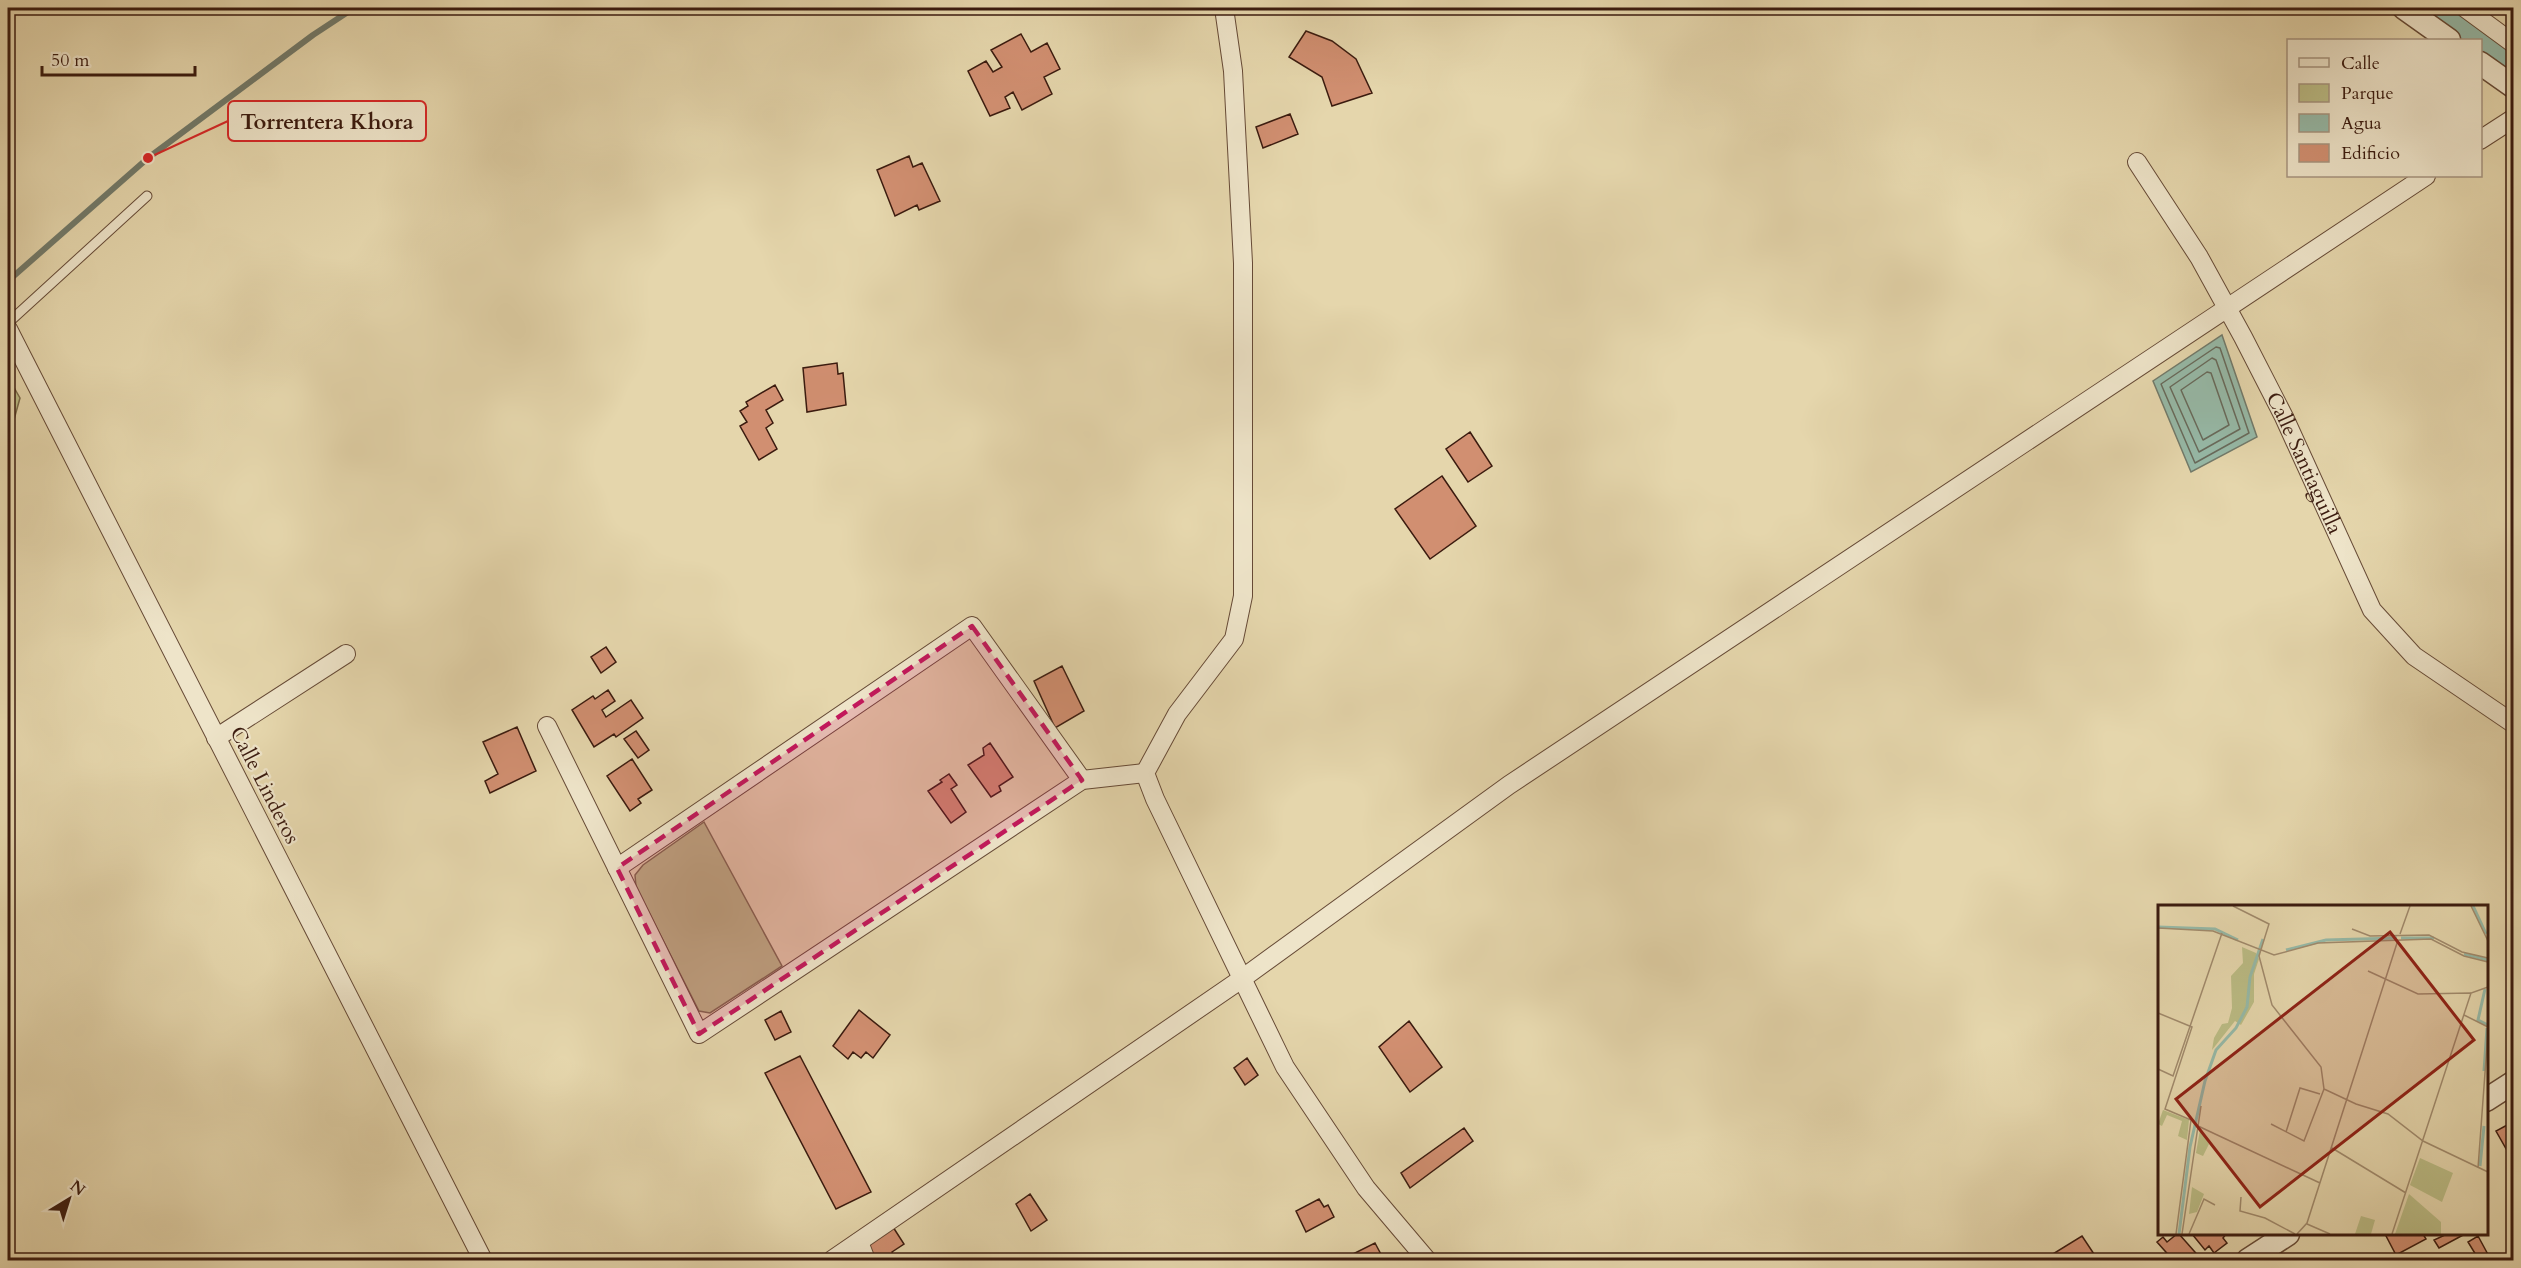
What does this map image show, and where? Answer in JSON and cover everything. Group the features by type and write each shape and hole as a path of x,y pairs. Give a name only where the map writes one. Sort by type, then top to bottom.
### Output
{"street":[{"path":"1224,8 1233,71 1243,263 1243,596 1234,639 1177,714 1145,772 1155,799 1284,1067 1365,1188 1427,1260"},
{"path":"2404,8 2448,39"},
{"path":"2465,8 2514,44"},
{"path":"2482,64 2514,87"},
{"path":"2482,139 2514,118"},
{"name":"Calle Santiaguilla","path":"2136,162 2199,257 2227,308 2284,417 2372,610 2414,656 2514,724"},
{"path":"832,1260 1243,978 1509,784 2424,177"},
{"name":"Calle Linderos","path":"8,329 483,1260"},
{"path":"617,868 972,626 1082,780"},
{"path":"216,738 346,654"},
{"path":"547,726 699,1034 1082,780 1145,772"},
{"path":"2488,1099 2514,1082"},
{"path":"2248,1260 2285,1235"},
{"path":"859,1242 866,1260"}],"lane":[{"path":"8,323 147,196"}],"highlighted area":[{"path":"972,626 1082,780 699,1034 617,868"}],"green space":[{"path":"8,377 20,398 8,441"},
{"path":"704,822 782,966 710,1013 699,1011 636,887 635,875 643,865"}],"water":[{"path":"2222,335 2257,437 2191,472 2153,381"}],"building":[{"path":"1306,31 1332,41 1356,59 1372,93 1332,106 1322,77 1289,57"},
{"path":"1021,34 1031,52 1047,43 1060,69 1044,77 1052,94 1022,110 1013,92 1005,97 1010,108 990,116 968,71 986,61 993,72 1002,67 991,50"},
{"path":"1290,114 1298,134 1263,148 1256,127"},
{"path":"909,156 913,167 922,163 940,201 919,210 917,205 895,216 877,170"},
{"path":"837,363 838,374 843,373 846,405 807,412 803,368"},
{"path":"775,385 783,400 766,410 773,423 766,428 777,449 759,460 740,426 747,422 740,411 748,406 746,402"},
{"path":"1470,432 1492,466 1468,482 1446,449"},
{"path":"1442,476 1476,526 1430,559 1395,509"},
{"path":"606,647 616,662 601,673 591,657"},
{"path":"1062,666 1084,711 1055,728 1034,681"},
{"path":"608,690 615,701 602,710 606,717 631,700 643,718 616,737 614,734 594,747 572,710 593,696 595,699"},
{"path":"517,727 536,771 490,793 485,781 498,774 483,742"},
{"path":"636,731 649,750 638,758 624,739"},
{"path":"990,743 1013,777 999,786 1001,791 991,797 968,765 984,755 983,748"},
{"path":"632,759 652,790 638,799 641,803 630,811 607,776"},
{"path":"949,774 957,785 951,789 966,812 951,823 928,791 942,782 940,780"},
{"path":"859,1010 890,1035 873,1058 866,1052 861,1058 853,1052 848,1059 833,1046"},
{"path":"781,1011 791,1032 775,1040 765,1020"},
{"path":"1409,1021 1442,1067 1410,1092 1379,1047"},
{"path":"800,1056 871,1192 836,1209 765,1073"},
{"path":"1247,1058 1258,1075 1245,1085 1234,1068"},
{"path":"2509,1124 2514,1132 2514,1151 2509,1154 2496,1131"},
{"path":"1464,1128 1473,1141 1410,1188 1401,1173"},
{"path":"1030,1194 1047,1220 1031,1231 1016,1204"},
{"path":"1319,1199 1324,1207 1328,1205 1334,1217 1306,1232 1296,1211"},
{"path":"893,1227 904,1244 892,1252 895,1260 874,1260 867,1245"},
{"path":"2176,1235 2180,1235 2202,1260 2173,1260 2157,1242 2163,1237 2167,1242"},
{"path":"2193,1235 2225,1235 2223,1238 2227,1243 2214,1253 2209,1246 2205,1250"},
{"path":"2386,1235 2424,1235 2426,1239 2396,1255"},
{"path":"2445,1235 2463,1235 2439,1248 2434,1240"},
{"path":"2082,1236 2098,1260 2043,1260"},
{"path":"2478,1236 2491,1260 2479,1260 2468,1242"},
{"path":"1375,1243 1384,1260 1341,1260"}],"waterway":[{"path":"8,281 148,158 313,35 354,8"},
{"path":"2432,8 2476,39"},
{"path":"2482,44 2514,68"}],"place":[{"name":"Torrentera Khora","path":"148,158"}]}
